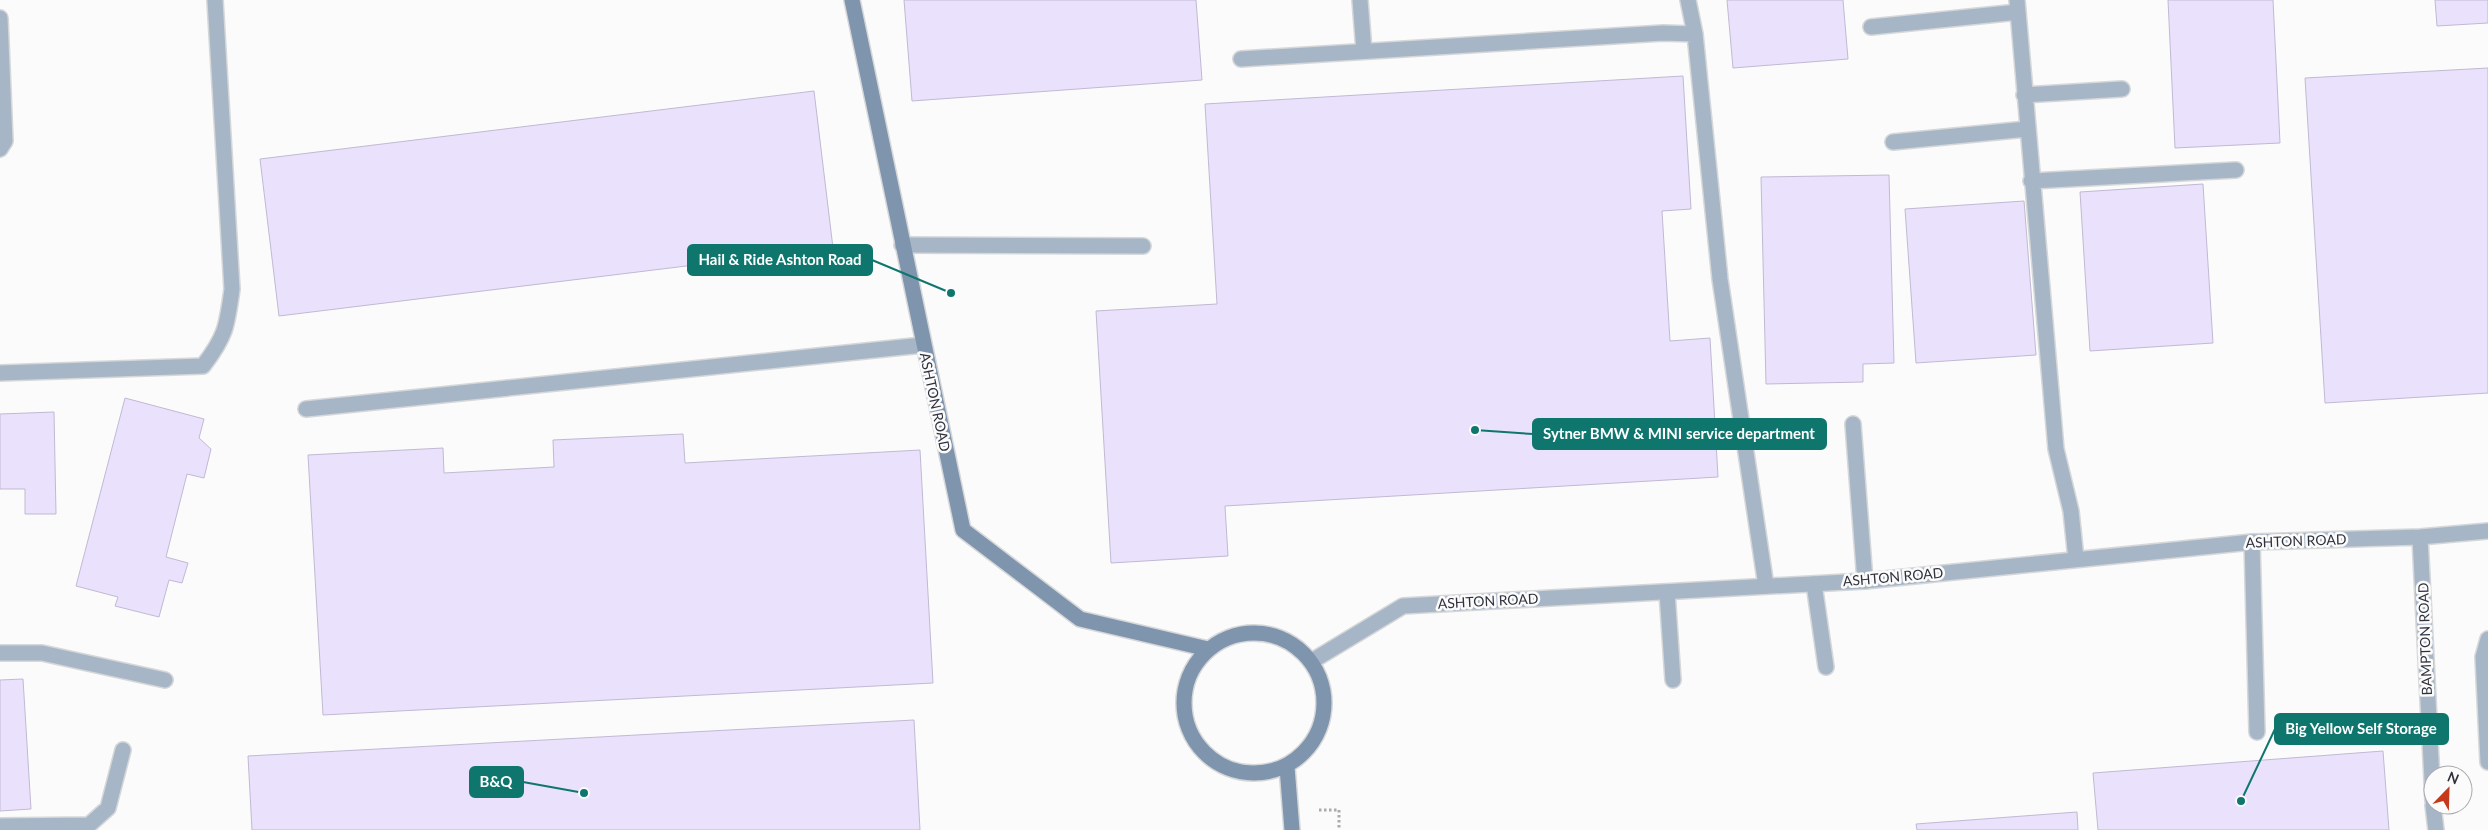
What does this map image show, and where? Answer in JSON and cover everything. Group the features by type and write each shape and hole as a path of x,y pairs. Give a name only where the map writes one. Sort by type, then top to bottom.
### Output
{"street":[{"path":"0,373 203,366 221,342 228,321 232,289 215,0"},
{"name":"ASHTON ROAD","path":"852,0 962,530 1080,619 1208,649"},
{"path":"1360,0 1364,51"},
{"path":"1688,0 1695,34 1720,279 1766,586"},
{"path":"1871,27 2018,6 2031,181 2056,449 2071,511 2076,559"},
{"path":"0,18 5,141 0,149"},
{"path":"1241,59 1663,33 1695,34"},
{"path":"2024,95 2122,89"},
{"path":"1893,142 2027,129"},
{"path":"2031,181 2236,170"},
{"path":"902,245 1143,246"},
{"path":"306,409 923,345"},
{"path":"1853,424 1865,581"},
{"name":"ASHTON ROAD","path":"1312,661 1403,606 1865,581 2252,542 2420,537 2488,531"},
{"name":"BAMPTON ROAD","path":"2420,537 2431,765"},
{"path":"2252,542 2258,732"},
{"path":"1814,584 1826,667"},
{"path":"1667,592 1673,680"},
{"path":"1243,633 1270,634 1292,643 1312,661 1325,694 1324,718 1314,742 1287,767 1263,774 1228,769 1207,756 1191,735 1184,712 1188,678 1208,649 1220,641 1243,633"},
{"path":"2488,639 2483,657 2488,762"},
{"path":"0,653 42,653 165,680"},
{"path":"0,826 89,825 108,808 123,750"},
{"path":"1287,767 1292,830"},
{"path":"2434,815 2436,830"}],"building":[{"path":"904,0 1196,0 1202,80 912,101"},
{"path":"1727,0 1843,0 1848,59 1733,68"},
{"path":"2168,0 2273,0 2280,143 2175,148"},
{"path":"2435,0 2488,0 2488,23 2437,26"},
{"path":"2488,68 2488,393 2325,403 2305,78"},
{"path":"1683,76 1691,209 1662,211 1670,341 1710,338 1718,477 1225,506 1228,556 1111,563 1096,311 1217,304 1205,104"},
{"path":"814,91 833,248 279,316 260,159"},
{"path":"1889,175 1894,363 1863,364 1863,382 1766,384 1761,177"},
{"path":"2203,184 2213,343 2090,351 2080,192"},
{"path":"2024,201 2036,355 1916,363 1905,209"},
{"path":"125,398 204,419 199,438 211,449 204,478 187,474 166,557 188,563 182,583 169,580 159,617 115,606 118,597 76,586"},
{"path":"54,412 56,514 25,514 25,489 0,489 0,414"},
{"path":"683,434 685,463 920,450 933,683 323,715 308,455 443,448 444,473 554,467 553,440"},
{"path":"23,679 31,809 0,811 0,680"},
{"path":"914,720 920,830 252,830 248,756"},
{"path":"2383,751 2389,830 2098,830 2093,773"},
{"path":"2077,812 2078,830 1917,830 1916,824"}],"place":[{"name":"Hail & Ride Ashton Road","path":"951,293"},
{"name":"Sytner BMW & MINI service department","path":"1475,430"},
{"name":"B&Q","path":"584,793"},
{"name":"Big Yellow Self Storage","path":"2241,801"}]}
